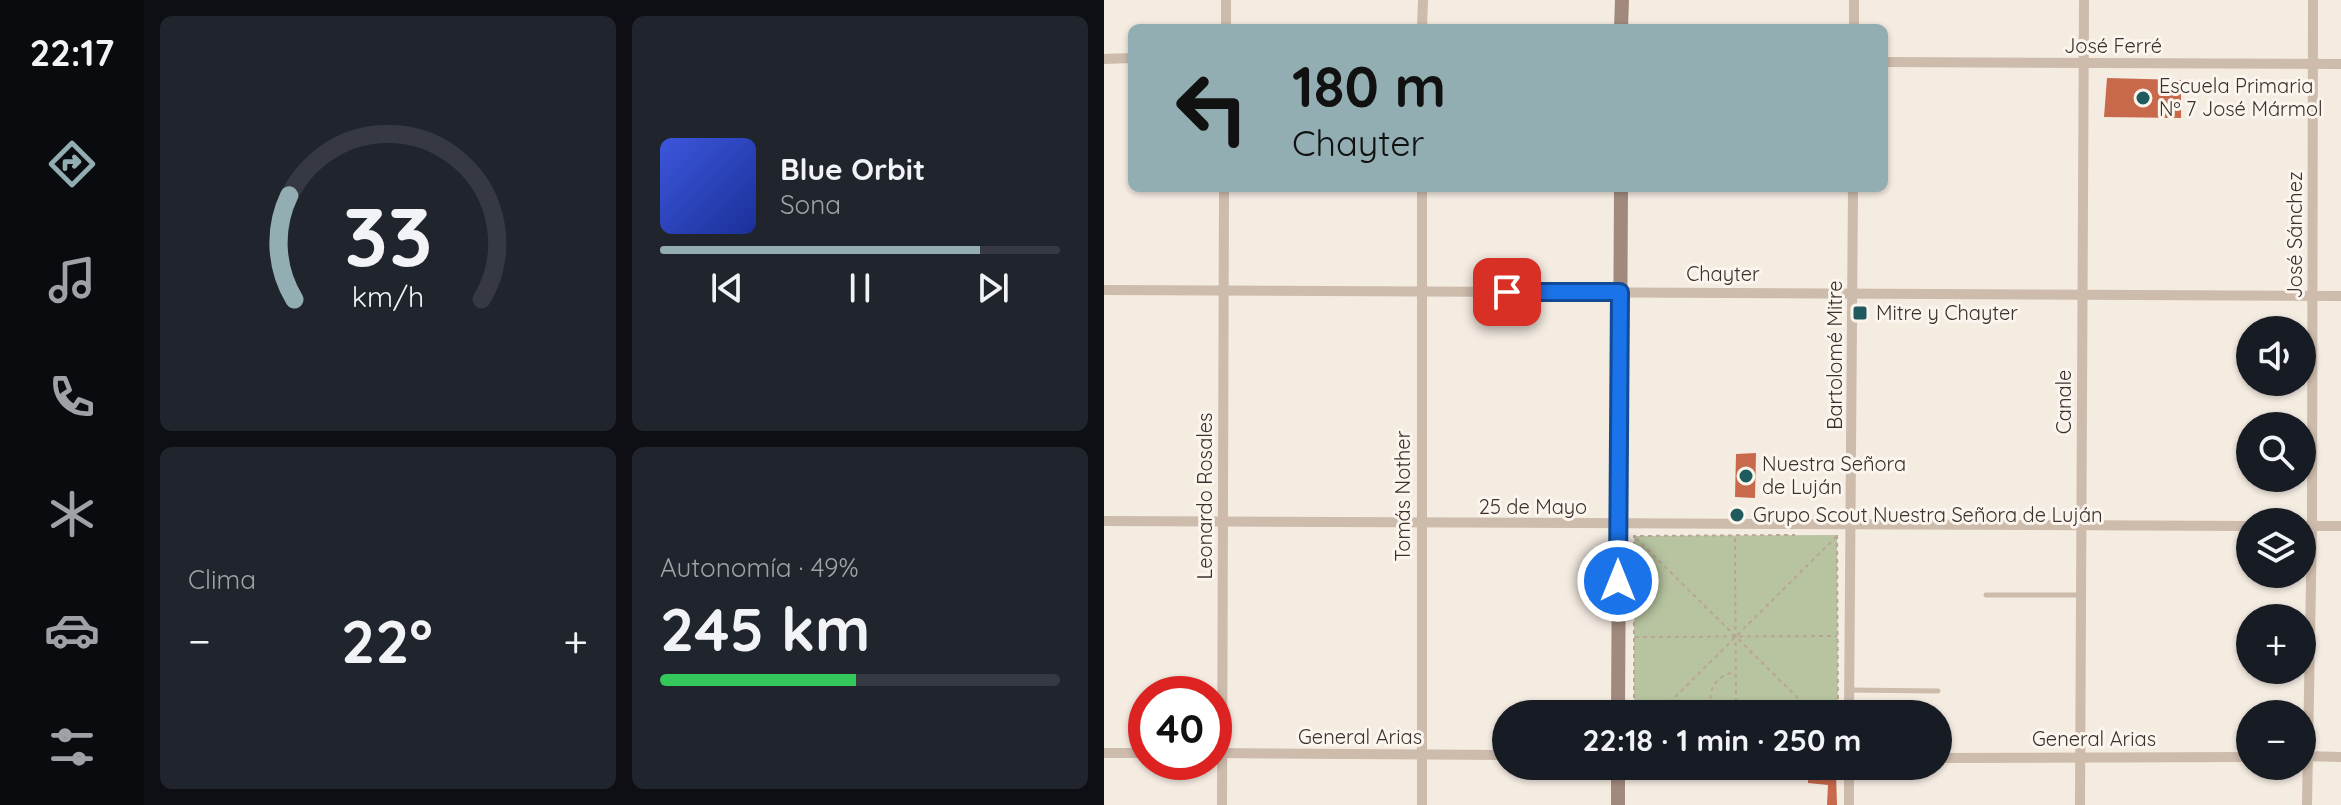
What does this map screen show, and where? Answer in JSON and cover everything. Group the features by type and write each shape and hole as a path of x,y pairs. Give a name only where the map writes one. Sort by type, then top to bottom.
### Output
{"street":[{"path":"1226,0 1226,24"},
{"path":"1422,24 1423,0"},
{"path":"1621,24 1622,0"},
{"path":"1854,0 1854,24"},
{"name":"Canale","path":"2080,805 2084,0"},
{"name":"José Sánchez","path":"2307,508 2313,296 2313,0"},
{"path":"1104,59 1128,58"},
{"name":"José Ferré","path":"1888,62 2341,64"},
{"name":"Leonardo Rosales","path":"1220,676 1224,192"},
{"name":"Tomás Nother","path":"1422,192 1422,805"},
{"path":"1618,700 1621,192"},
{"name":"Bartolomé Mitre","path":"1848,700 1843,636 1852,524 1853,192"},
{"name":"Chayter","path":"1104,290 2341,296"},
{"name":"25 de Mayo","path":"1104,521 1619,525 1736,530 1852,524 2236,526"},
{"path":"2316,526 2341,526"},
{"name":"José Sánchez","path":"2305,700 2306,588"},
{"path":"1104,753 1128,753"},
{"name":"General Arias","path":"1232,753 1492,755"},
{"path":"2316,756 2341,757"},
{"name":"General Arias","path":"1952,758 2236,757"},
{"name":"Leonardo Rosales","path":"1220,780 1222,805"},
{"path":"1618,780 1618,805"},
{"path":"1849,780 1849,805"},
{"name":"José Sánchez","path":"2305,780 2307,805"}],"lane":[{"path":"1986,595 2081,595"},
{"path":"1848,690 1938,691"}],"path":[{"path":"1672,700 1837,535 1852,524"},
{"path":"1619,525 1634,536 1800,700"},
{"path":"1634,536 1736,530 1808,535"},
{"path":"1736,530 1736,700"},
{"path":"1823,535 1837,535"},
{"path":"1837,535 1843,636 1839,700"},
{"path":"1634,536 1634,700"},
{"path":"1634,637 1843,636"},
{"path":"1710,700 1714,684 1726,673 1736,671"}],"green space":[{"path":"1837,535 1838,700 1634,700 1634,536"}],"building":[{"name":"Escuela Primaria Nº 7 José Mármol","path":"2107,78 2181,80 2181,118 2104,117"},
{"name":"Nuestra Señora de Luján","path":"1756,453 1755,498 1735,497 1736,454"},
{"path":"1808,780 1836,780 1837,805 1827,805 1828,785 1808,783"}],"place":[{"name":"Escuela Primaria Nº 7 José Mármol","path":"2143,98"},
{"name":"Mitre y Chayter","path":"1860,313"},
{"name":"Nuestra Señora de Luján","path":"1746,476"},
{"name":"Grupo Scout Nuestra Señora de Luján","path":"1737,515"}],"route":[{"path":"1507,292 1620,292 1618,581"}]}
